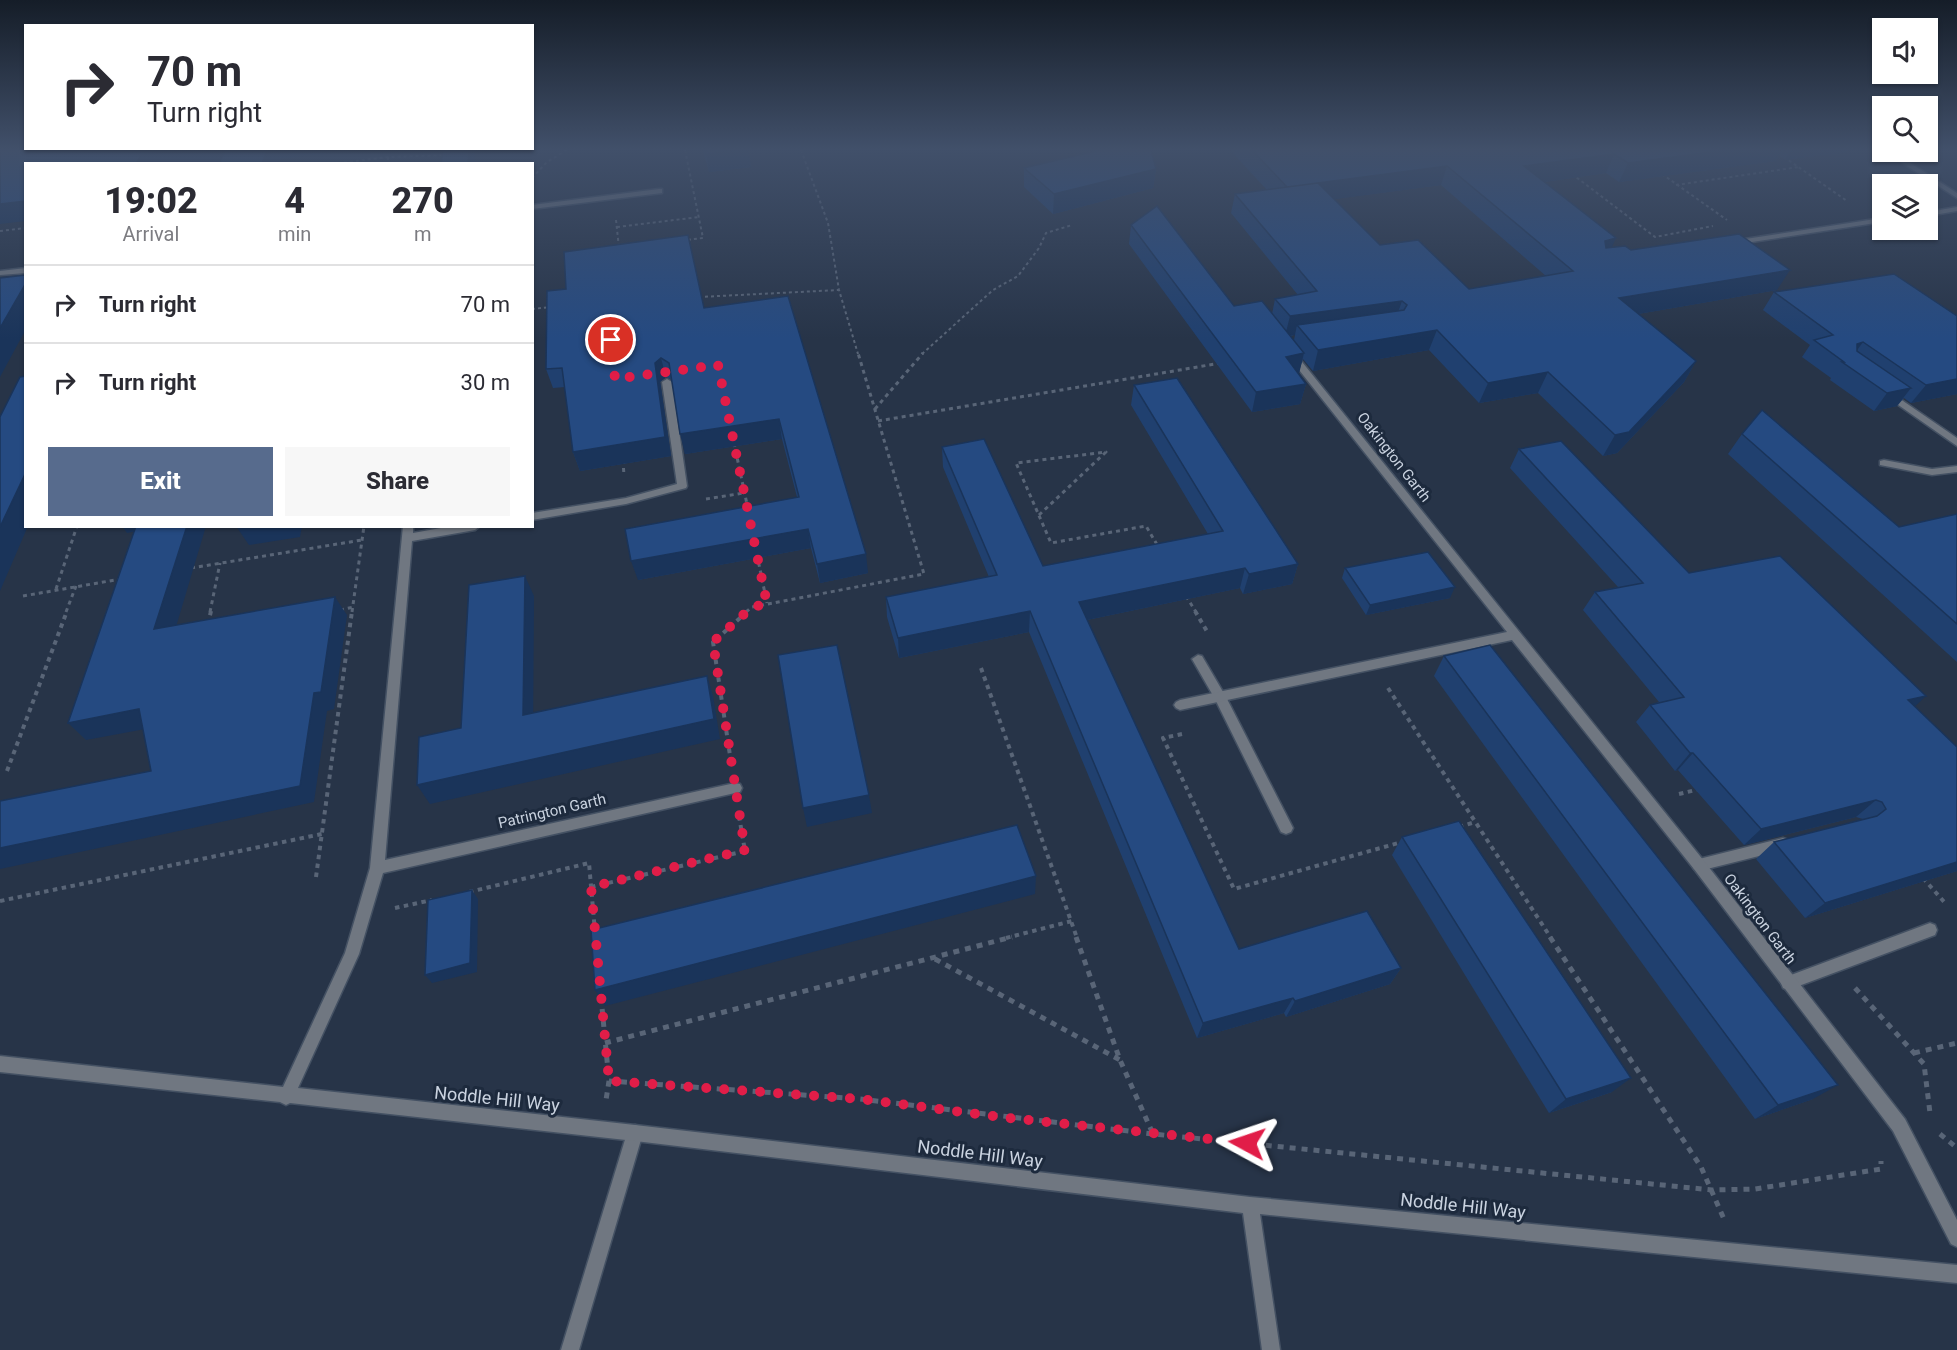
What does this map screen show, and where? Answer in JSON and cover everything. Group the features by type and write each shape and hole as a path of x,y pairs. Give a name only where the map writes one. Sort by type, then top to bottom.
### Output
{"street":[{"path":"1721,245 1872,222"},
{"path":"0,273 24,270"},
{"name":"Oakington Garth","path":"1281,342 1699,865 1892,1116 1957,1238"},
{"path":"534,517 626,501 682,486 667,382"},
{"path":"1876,385 1957,443"},
{"path":"1884,463 1932,472 1957,469"},
{"path":"286,1096 352,954 377,868 408,532 453,528"},
{"path":"1180,705 1515,635"},
{"path":"1198,659 1220,697 1286,828"},
{"name":"Patrington Garth","path":"377,868 735,788"},
{"path":"1699,865 1801,839"},
{"path":"1788,983 1930,930"},
{"name":"Noddle Hill Way","path":"0,1064 635,1133 1250,1205 1957,1274"},
{"path":"570,1350 635,1133"},
{"path":"1250,1205 1271,1350"}],"path":[{"path":"682,240 703,238 698,213"},
{"path":"591,887 745,850 713,642 752,607 924,574 839,290 824,213"},
{"path":"1623,213 1655,237"},
{"path":"1717,213 1731,223"},
{"path":"617,227 699,217"},
{"path":"616,218 619,249"},
{"path":"875,410 924,352 993,290 1018,276 1039,248 1046,233 1072,225"},
{"path":"0,231 24,228"},
{"path":"689,297 839,290"},
{"path":"534,309 554,307"},
{"path":"878,421 1230,361"},
{"path":"732,435 749,515"},
{"path":"1039,515 1106,452 1016,463 1051,543 1146,526 1164,556"},
{"path":"622,454 626,501"},
{"path":"682,486 698,500 744,492"},
{"path":"56,589 76,528"},
{"path":"316,877 364,528"},
{"path":"187,569 362,540"},
{"path":"756,548 767,604"},
{"path":"206,633 220,563"},
{"path":"23,596 132,578"},
{"path":"7,771 76,586"},
{"path":"1181,587 1210,637"},
{"path":"331,611 354,607"},
{"path":"1373,665 1701,1167 1738,1253"},
{"path":"981,668 1120,1060 1153,1134"},
{"path":"1649,802 1703,788"},
{"path":"0,901 322,834"},
{"path":"464,893 589,863 596,943"},
{"path":"1917,872 1949,906"},
{"path":"364,915 441,898"},
{"path":"605,1043 934,959 1072,921"},
{"path":"934,959 1120,1060"},
{"path":"1835,965 1924,1064 1932,1128 1957,1148"},
{"path":"600,988 609,1081 600,1130"},
{"path":"1914,1053 1957,1042"},
{"path":"609,1081 860,1099 1153,1134 1712,1190 1755,1189 1881,1169 1880,1142 1932,1128"}],"building":[{"path":"1147,213 1162,213 1234,306 1262,301 1304,353 1286,357 1306,384 1256,392 1131,225"},
{"path":"1251,213 1348,213 1380,245 1418,240 1469,289 1573,271 1503,213 1584,213 1616,238 1605,241 1606,248 1625,246 1631,250 1739,234 1790,270 1619,298 1696,361 1629,432 1615,435 1548,372 1488,383 1437,330 1318,350 1297,325 1404,310 1407,305 1402,301 1290,316 1275,299 1317,291"},
{"path":"688,235 704,308 788,296 866,554 817,564 808,529 631,561 625,529 799,497 779,419 680,434 669,363 661,358 655,363 665,437 573,452 562,368 546,369 547,291 566,289 564,252"},
{"path":"1894,274 1957,316 1957,379 1926,385 1863,342 1857,344 1857,351 1911,388 1887,393 1814,340 1833,335 1774,292"},
{"path":"24,275 24,286 0,328 0,278"},
{"path":"24,376 24,476 0,527 0,417 20,377"},
{"path":"1177,378 1298,564 1249,574 1245,568 1079,602 1239,949 1367,911 1401,968 1295,1001 1293,998 1203,1023 1030,611 898,638 886,597 997,575 942,447 984,439 1043,566 1223,531 1134,385"},
{"path":"1762,410 1899,527 1957,514 1957,624 1742,434"},
{"path":"1561,441 1689,573 1780,556 1926,696 1908,700 1957,747 1957,862 1825,903 1774,842 1877,816 1886,809 1882,802 1876,800 1761,829 1693,753 1690,753 1650,705 1684,697 1595,592 1643,583 1519,449"},
{"path":"135,528 186,528 154,629 335,597 321,692 314,693 300,786 0,848 0,801 151,771 139,709 68,723"},
{"path":"1428,552 1455,587 1370,605 1345,568"},
{"path":"525,576 523,715 707,676 714,719 417,785 419,737 461,728 469,585"},
{"path":"837,645 869,795 803,808 778,655"},
{"path":"1490,645 1838,1085 1778,1105 1444,656"},
{"path":"1459,821 1631,1078 1566,1099 1402,837"},
{"path":"1017,825 1036,876 595,990 591,930"},
{"path":"472,890 470,963 425,975 428,900"}],"route":[{"path":"611,340 615,379 718,365 767,604 752,607 713,642 745,850 591,887 609,1081 860,1099 1009,1118 1247,1143"}]}
